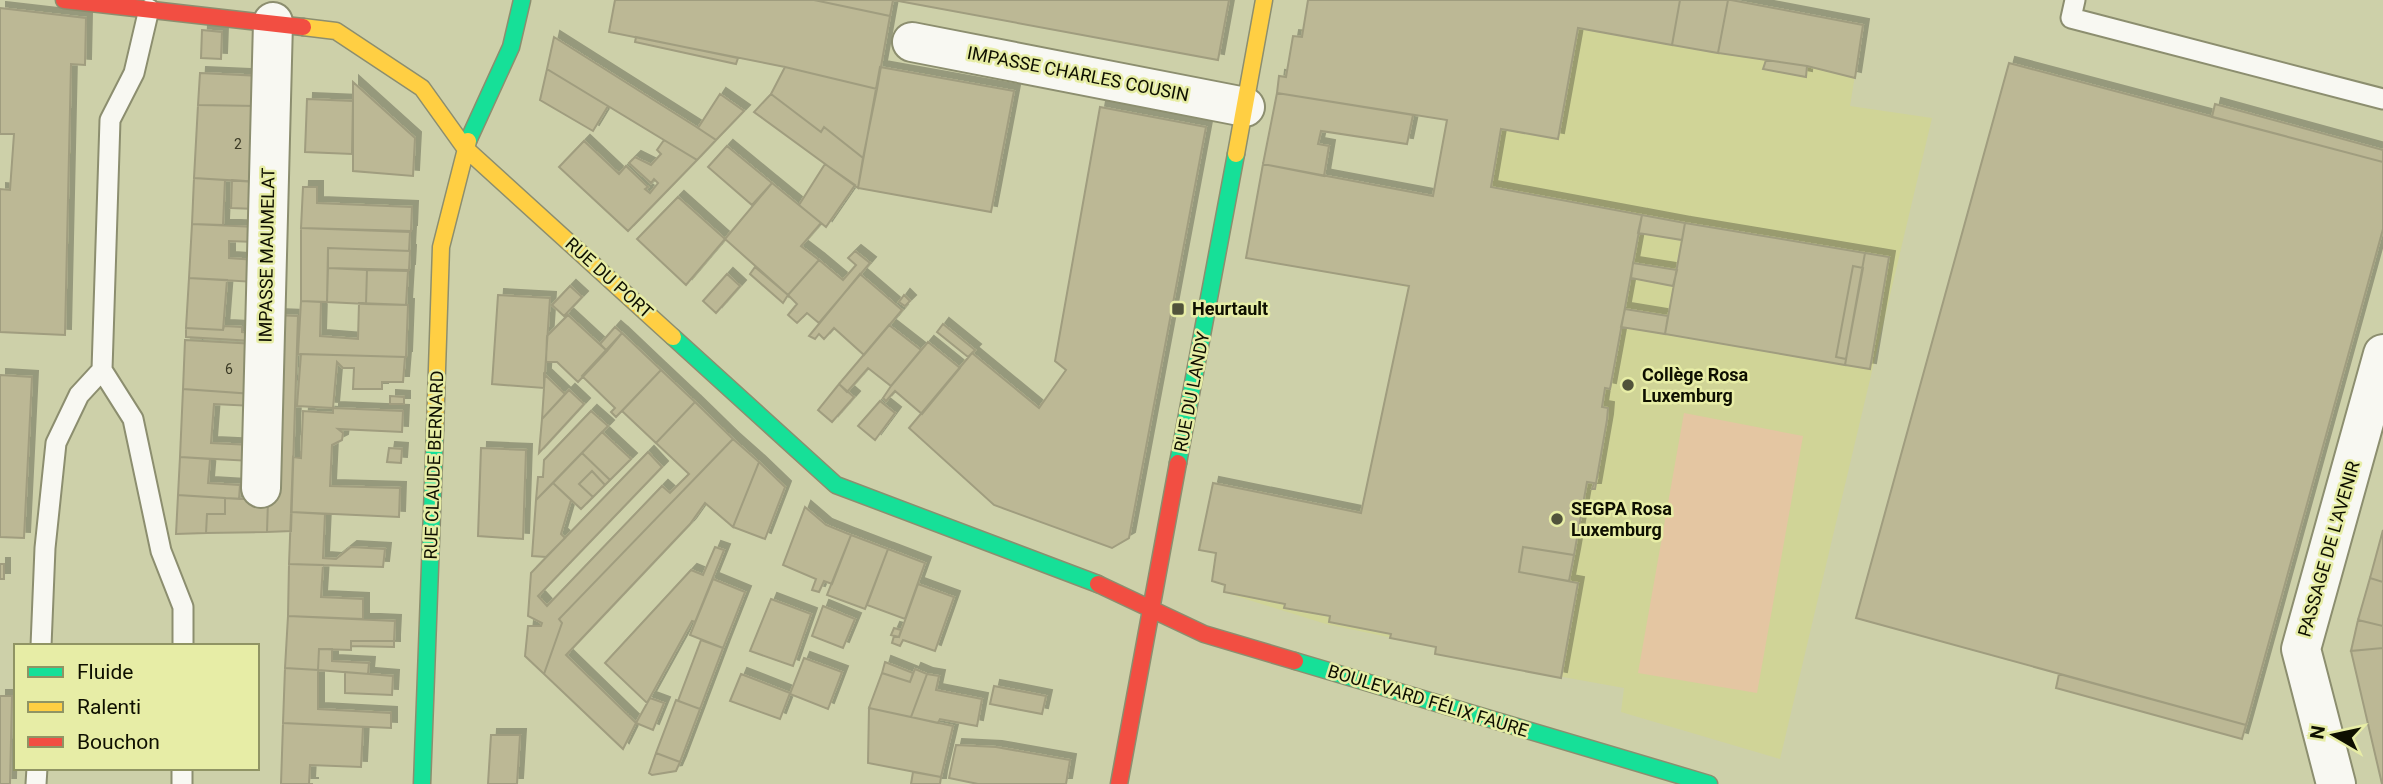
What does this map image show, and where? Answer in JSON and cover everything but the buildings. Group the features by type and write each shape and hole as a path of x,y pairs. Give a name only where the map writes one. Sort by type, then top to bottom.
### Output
{"street":[{"name":"RUE DU PORT","path":"64,0 336,31 422,88 465,148 836,485 1080,576 1151,608"},
{"name":"RUE CLAUDE BERNARD","path":"422,784 442,247 465,148 511,47 522,0"},
{"name":"RUE DU LANDY","path":"1119,784 1264,0"},
{"name":"IMPASSE MAUMELAT","path":"261,488 273,22"},
{"name":"IMPASSE CHARLES COUSIN","path":"912,42 1245,107"},
{"name":"PASSAGE DE L'AVENIR","path":"2336,784 2301,649 2383,354"},
{"name":"BOULEVARD FÉLIX FAURE","path":"1151,608 1203,634 1709,784"}],"lane":[{"path":"2075,0 2071,18 2383,99"},
{"path":"149,9 134,73 110,120 102,370 133,419 162,551 183,607 183,644"},
{"path":"41,644 45,548 56,443 79,395 102,370"}],"shaded area":[{"name":"Collège Rosa Luxemburg","path":"1308,0 1731,0 1863,25 1850,106 1932,118 1780,759 1621,712 1624,688 1435,654 1436,647 1326,624 1224,592 1224,585 1212,581 1216,554 1199,550 1213,483 1361,513 1408,287 1246,258 1263,164 1433,196 1446,120 1277,93 1279,76 1286,76 1293,36 1302,37"},
{"path":"1684,413 1803,436 1757,693 1638,673"}],"traffic: fast":[{"path":"468,141 511,47 522,0"},
{"path":"1178,463 1236,154"},
{"path":"673,337 836,485 1098,584"},
{"path":"422,784 435,430"},
{"path":"1295,661 1709,784"}],"traffic: slow":[{"path":"1236,154 1264,0"},
{"path":"303,27 336,31 422,88 465,148 673,337"},
{"path":"435,430 441,247 468,141"}],"traffic: jam":[{"path":"64,0 303,27"},
{"path":"1119,784 1178,463"},
{"path":"1098,584 1204,634 1295,661"}],"place":[{"name":"Heurtault","path":"1178,309"},
{"name":"Collège Rosa Luxemburg","path":"1628,385"},
{"name":"SEGPA Rosa Luxemburg","path":"1557,519"}]}
